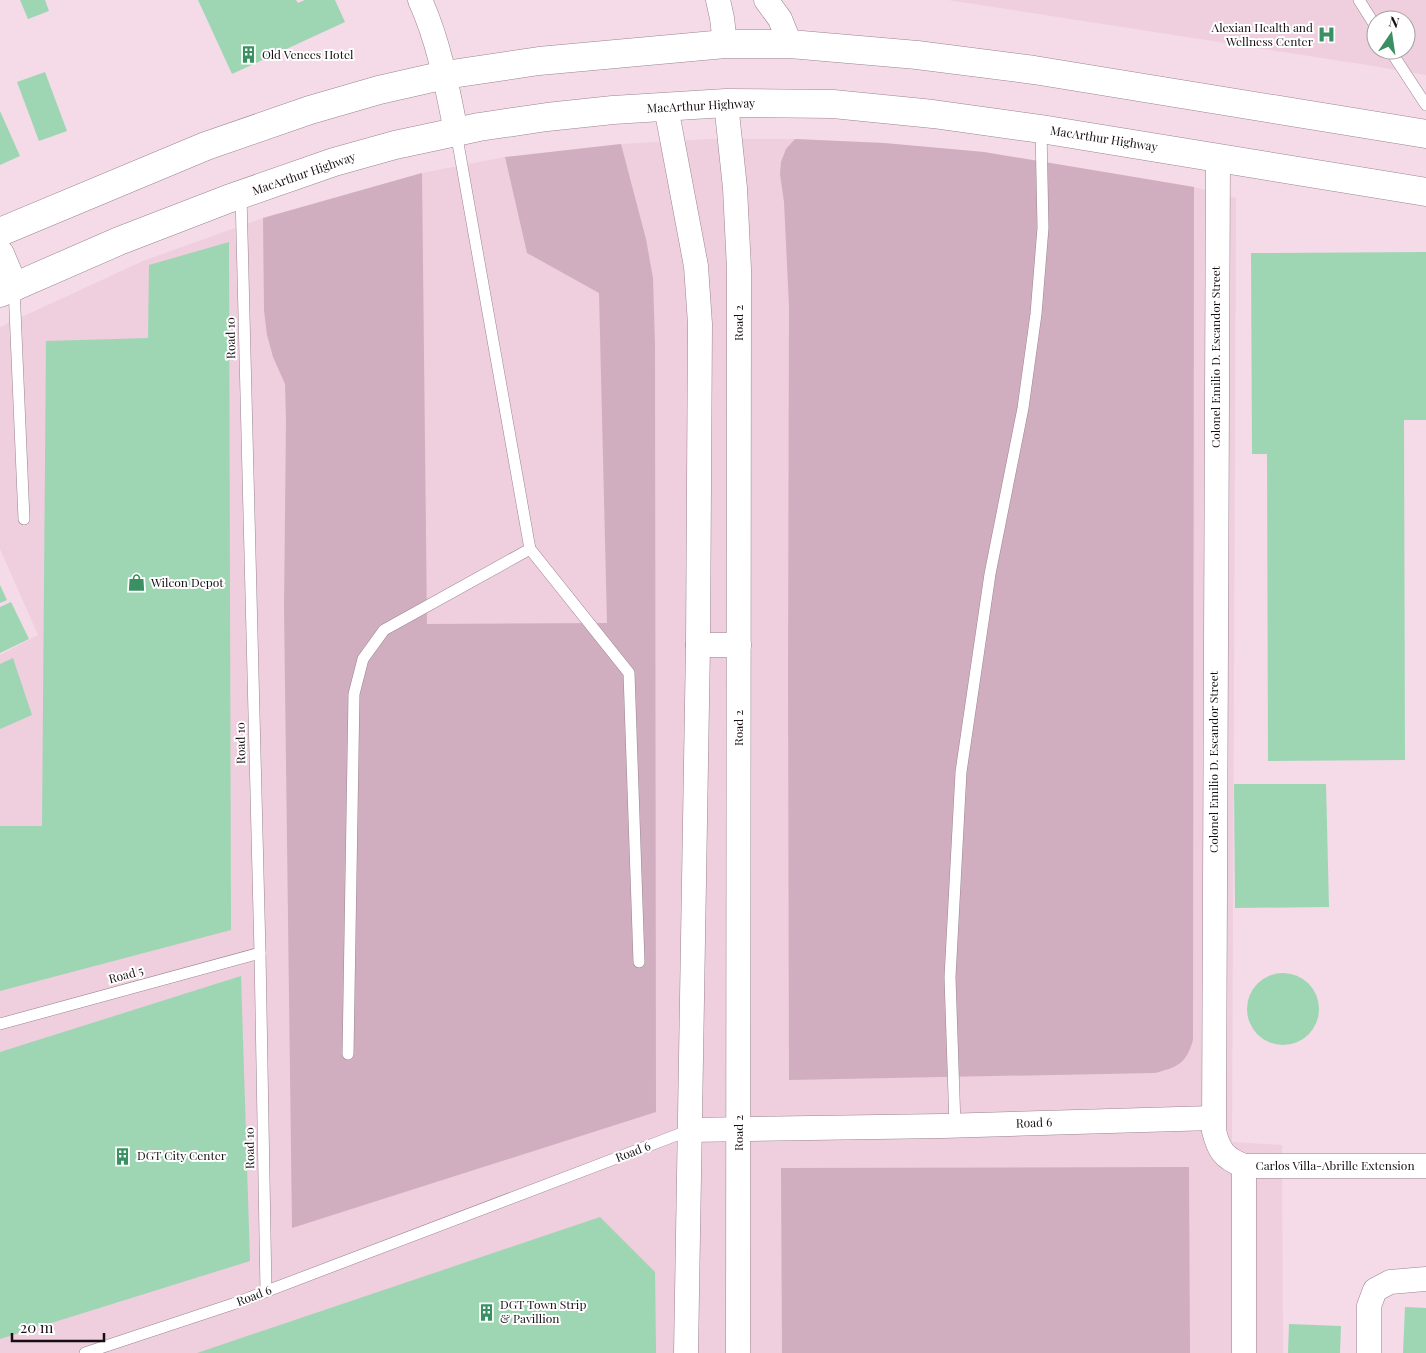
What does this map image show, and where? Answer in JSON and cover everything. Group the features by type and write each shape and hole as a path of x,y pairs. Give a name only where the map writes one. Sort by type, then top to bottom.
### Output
{"main road":[{"path":"0,232 206,146 370,92 445,75 539,61 725,44 790,44 917,55 1034,70 1426,134"},
{"name":"MacArthur Highway","path":"7,290 119,241 241,195 334,162 395,145 456,132 547,117 666,107 726,103 833,104 933,114 1218,157 1426,192"},
{"path":"0,254 7,290"}],"street":[{"path":"420,0 430,22 445,75 456,132"},
{"path":"718,0 725,44"},
{"path":"766,0 780,20 790,44"},
{"name":"Road 2","path":"726,103 733,168 738,250 738,1353"},
{"path":"666,107 696,266 700,324 698,645 686,1353"},
{"name":"Colonel Emilio D. Escandor Street","path":"1218,157 1213,1118 1217,1143 1223,1155 1232,1162 1244,1166"},
{"path":"698,645 739,645"},
{"name":"Road 6","path":"690,1130 955,1126 1213,1118"},
{"path":"1244,1166 1244,1353"},
{"name":"Carlos Villa-Abrille Extension","path":"1244,1166 1426,1166"},
{"path":"1369,1353 1369,1306 1375,1290 1390,1282 1426,1279"}],"lane":[{"path":"1359,0 1366,11"},
{"path":"1397,60 1426,105"},
{"path":"955,1126 950,977 961,772 990,574 1023,408 1036,314 1043,228 1041,129"},
{"path":"456,132 530,550 629,674 639,962"},
{"name":"Road 10","path":"241,195 260,953 266,1291"},
{"path":"7,290 24,519"},
{"path":"348,1054 354,694 363,659 384,630 530,550"},
{"name":"Road 5","path":"0,1024 260,953"},
{"name":"Road 6","path":"85,1353 233,1304 690,1130"}],"shaded area":[{"path":"948,0 1426,0 1426,75 1361,64"},
{"path":"709,139 795,139 884,143 984,152 1194,187 1236,198 1232,1142 1282,1145 1283,1353 0,1353 0,655 38,635 0,549 0,327 143,261 263,218 422,173 505,157 621,144"},
{"path":"795,139 884,143 984,152 1194,187 1193,1040 1184,1059 1170,1069 1155,1073 789,1080 789,306 784,202 780,174 781,162 786,149"},
{"path":"621,144 646,239 653,278 655,345 656,1112 292,1228 284,608 285,384 273,357 267,335 264,310 263,218 422,173 427,624 607,623 599,293 527,253 505,157"},
{"path":"1189,1167 1190,1353 782,1353 781,1168"}],"building":[{"path":"20,0 45,0 49,11 28,19"},
{"name":"Old Venees Hotel","path":"198,0 296,0 298,3 305,0 335,0 345,22 232,74"},
{"path":"45,72 67,131 39,141 17,82"},
{"path":"0,111 20,156 0,165"},
{"name":"Wilcon Depot","path":"229,242 231,930 0,991 0,826 42,826 46,341 148,338 149,265"},
{"path":"1426,252 1426,420 1404,420 1405,760 1268,761 1267,454 1252,454 1251,253"},
{"path":"0,585 7,600 0,603"},
{"path":"11,602 29,639 0,653 0,607"},
{"path":"13,658 32,715 0,729 0,664"},
{"path":"1234,784 1326,784 1329,907 1235,908"},
{"path":"1290,973 1309,983 1317,995 1319,1009 1317,1023 1309,1035 1297,1043 1276,1045 1257,1035 1249,1023 1247,1002 1257,983 1269,975"},
{"name":"DGT City Center","path":"241,976 250,1261 0,1339 0,1052"},
{"name":"DGT Town Strip & Pavillion","path":"600,1217 655,1272 656,1353 197,1353"},
{"path":"1405,1307 1426,1308 1426,1353 1403,1353"},
{"path":"1289,1324 1341,1326 1340,1353 1288,1353"}],"place":[{"name":"Alexian Health and Wellness Center","path":"1327,35"},
{"name":"Old Venees Hotel","path":"248,55"},
{"name":"Wilcon Depot","path":"137,583"},
{"name":"DGT City Center","path":"123,1156"},
{"name":"DGT Town Strip & Pavillion","path":"486,1312"}]}
